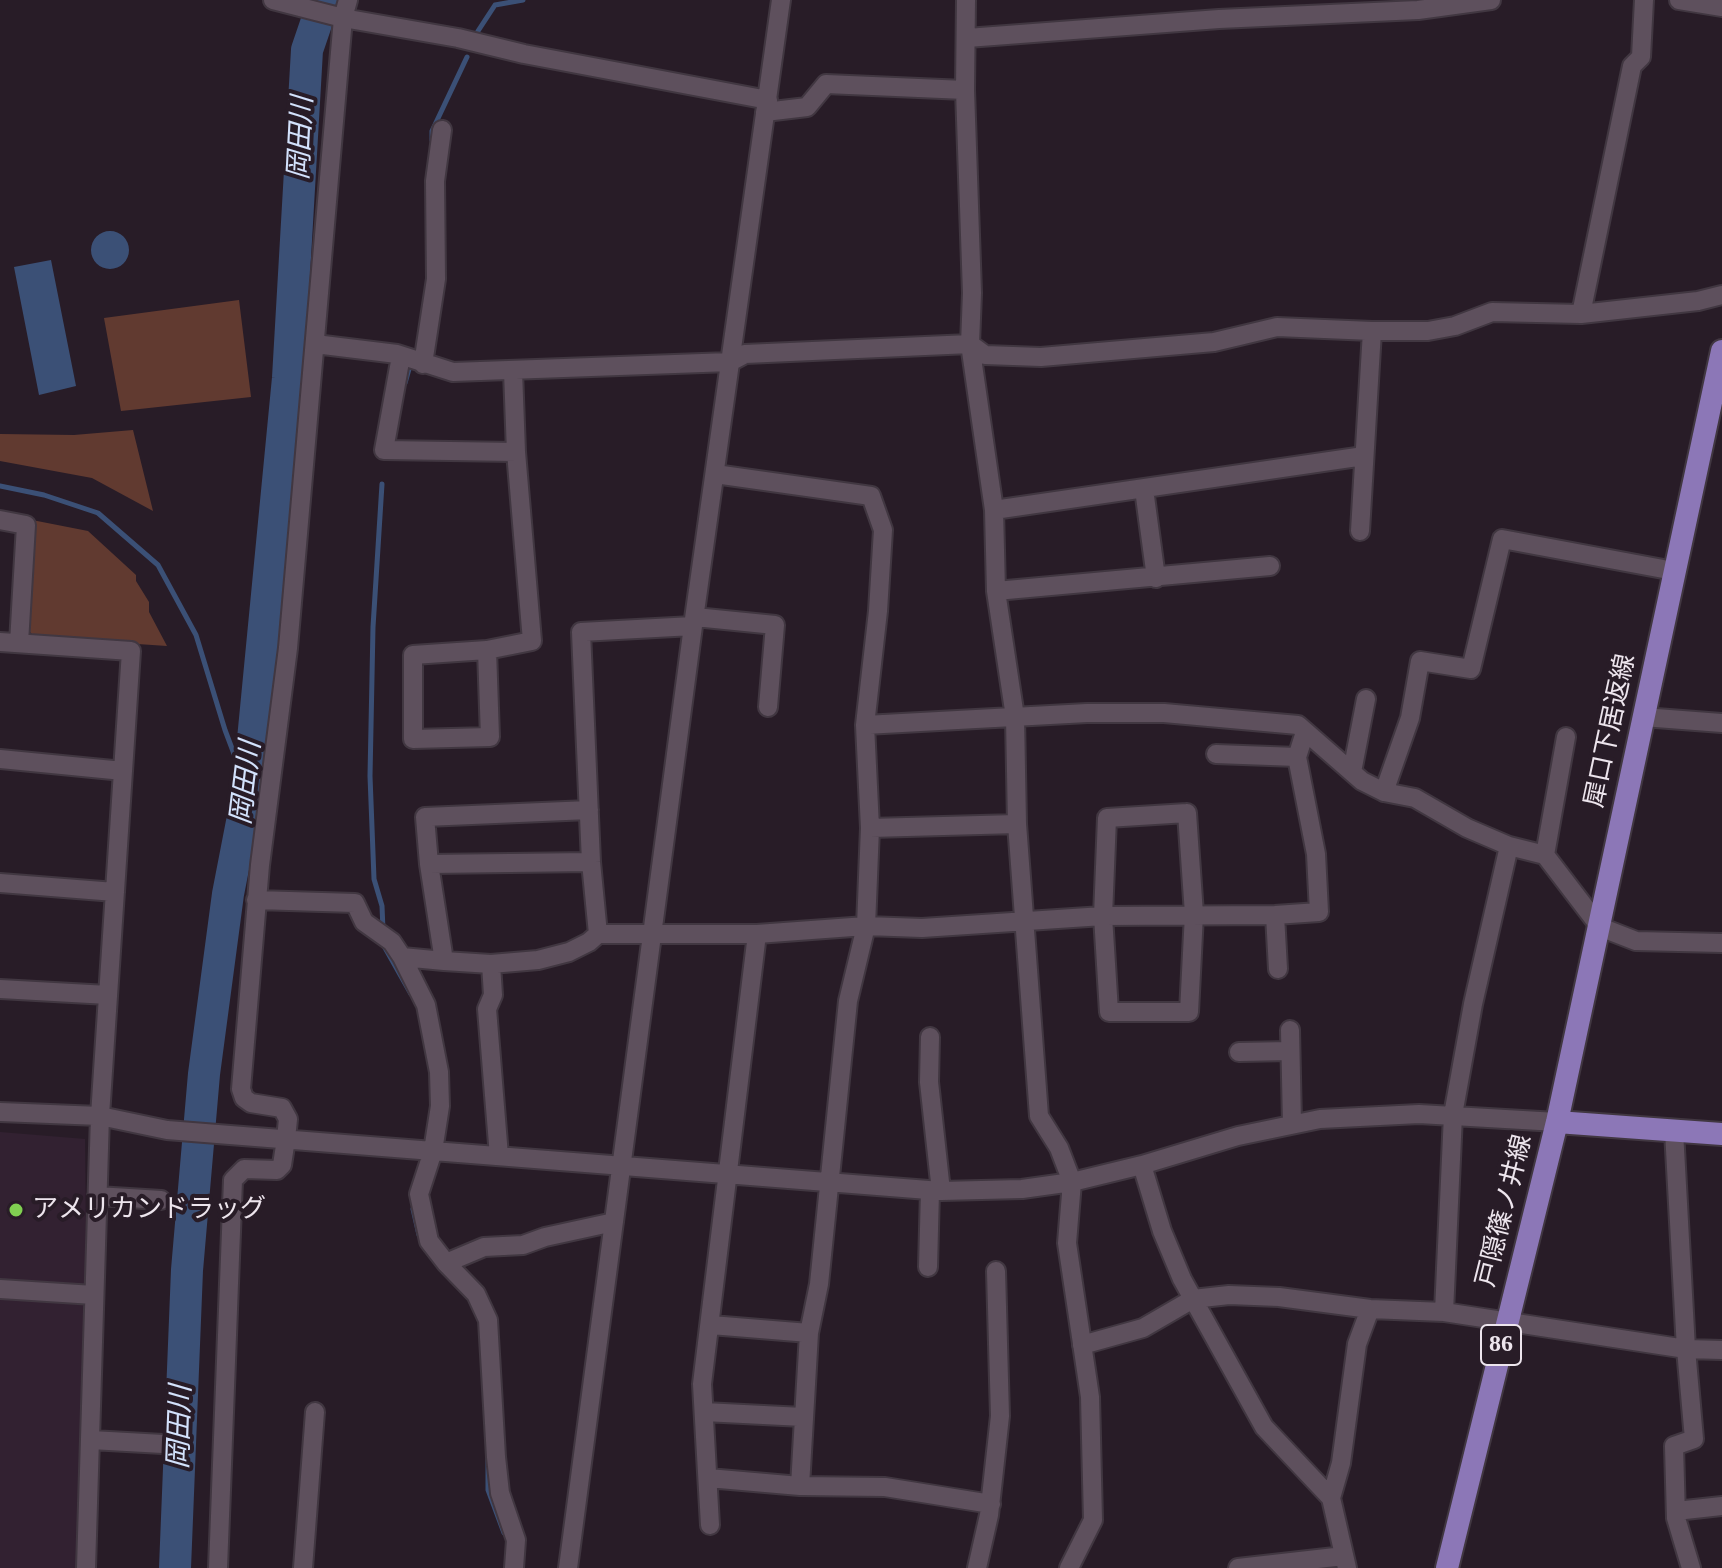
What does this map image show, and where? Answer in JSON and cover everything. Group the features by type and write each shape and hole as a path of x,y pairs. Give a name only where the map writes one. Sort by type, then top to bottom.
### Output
{"main road":[{"name":"犀口下居返線","path":"1557,1122 1722,351"},
{"name":"戸隠篠ノ井線","path":"1447,1568 1557,1122 1722,1134"}],"street":[{"path":"273,0 298,7 342,11 767,106 807,107 826,84 965,90"},
{"path":"568,1568 651,934 781,0"},
{"path":"966,0 965,90 972,293 970,344 994,510 996,591 1015,717 1017,824 1039,1116 1059,1148 1072,1182 1067,1243 1090,1397 1093,1520 1069,1568"},
{"path":"967,38 1219,19 1418,10 1491,0"},
{"path":"1581,314 1632,66 1641,57 1644,0"},
{"path":"1679,0 1722,7"},
{"path":"218,1568 233,1180 244,1169 277,1170 282,1165 288,1119 282,1108 251,1103 244,1098 241,1089 256,900 288,648 342,11"},
{"path":"423,364 436,279 435,181 442,130"},
{"path":"315,344 401,356 453,372 730,362 745,354 970,344 985,355 1041,357 1214,342 1277,327 1428,331 1455,326 1492,312 1581,314 1682,303 1722,295"},
{"path":"1360,531 1372,331"},
{"path":"401,356 384,450 516,452"},
{"path":"487,650 490,737 413,739 413,655 487,650 532,641 516,452 513,371"},
{"path":"994,510 1364,456"},
{"path":"715,474 871,496 883,530 878,611 865,725 870,828 866,926 848,1001 819,1284 809,1333 800,1486"},
{"path":"1144,489 1156,578"},
{"path":"0,520 26,525 10,642 131,651 100,1116 86,1568"},
{"path":"1384,792 1410,718 1420,661 1471,669 1502,539 1674,571"},
{"path":"996,591 1270,566"},
{"path":"598,934 591,862 581,632 694,621 775,625 768,707"},
{"path":"1352,772 1366,699"},
{"path":"865,725 1087,713 1164,713 1298,725 1362,781 1384,792 1415,798 1467,828 1509,846 1545,855 1600,927 1636,941 1722,943"},
{"path":"1643,717 1722,723"},
{"path":"402,957 491,964 538,960 569,952 598,934 757,934 866,926 922,928 1103,916 1319,912 1316,854 1297,757 1305,732"},
{"path":"1545,855 1566,737"},
{"path":"1216,754 1297,757"},
{"path":"1543,754 1561,765"},
{"path":"0,759 123,771"},
{"path":"444,961 425,817 589,810"},
{"path":"1187,813 1194,914 1189,1012 1109,1012 1103,916 1107,818 1187,813"},
{"path":"870,828 1017,824"},
{"path":"1444,1312 1453,1115 1473,1004 1509,846"},
{"path":"429,864 591,862"},
{"path":"0,883 115,892"},
{"path":"256,900 355,903 364,922 392,942 426,1005 439,1072 440,1106 433,1151 419,1194 429,1241 476,1294 488,1320 496,1457 500,1493 516,1540 514,1568"},
{"path":"1275,915 1278,969"},
{"path":"710,1525 702,1384 757,934"},
{"path":"491,964 493,995 487,1009 499,1156"},
{"path":"0,989 108,995"},
{"path":"1290,1030 1292,1124"},
{"path":"928,1267 936,1191 929,1082 930,1037"},
{"path":"1239,1052 1290,1051"},
{"path":"0,1112 100,1116 167,1130 936,1191 1022,1189 1072,1182 1238,1136 1350,1116 1453,1115 1557,1122"},
{"path":"1674,1131 1694,1439 1674,1446 1676,1511 1691,1568"},
{"path":"1142,1165 1162,1231 1182,1279 1264,1427 1331,1498"},
{"path":"97,1196 161,1200"},
{"path":"446,1263 484,1247 523,1245 614,1222"},
{"path":"977,1568 991,1504 1000,1416 996,1271"},
{"path":"0,1289 94,1295"},
{"path":"1082,1345 1143,1328 1193,1299 1229,1295 1279,1297 1370,1309 1444,1312 1686,1349 1722,1350"},
{"path":"1238,1568 1345,1562 1331,1498 1341,1463 1357,1344 1370,1309"},
{"path":"711,1325 809,1333"},
{"path":"303,1568 315,1412"},
{"path":"704,1412 803,1417"},
{"path":"91,1440 163,1444"},
{"path":"708,1478 800,1486 885,1487 991,1504"},
{"path":"1676,1511 1722,1506"}],"shaded area":[{"path":"239,300 251,397 121,411 104,318"},
{"path":"133,430 153,511 92,478 0,461 0,434 74,435"},
{"path":"32,520 88,531 136,575 136,581 149,602 149,612 167,646 35,637 27,629"},
{"path":"0,1132 85,1139 87,1310 80,1568 0,1568"}],"water":[{"path":"110,231 123,237 129,250 123,263 110,269 97,263 91,250 97,237"},
{"path":"51,260 76,386 39,395 14,267"}],"waterway":[{"name":"岡田川","path":"175,1568 187,1270 204,1074 228,894 248,791 288,378 307,50 324,0"},
{"path":"478,31 495,5 523,0"},
{"path":"432,140 432,131 467,57"},
{"path":"405,383 409,369"},
{"path":"382,484 373,627 370,776 374,879 382,906 383,930"},
{"path":"0,486 44,495 98,513 158,565 196,635 225,730 248,791"},
{"path":"384,946 411,994"},
{"path":"413,1209 419,1235"},
{"path":"488,1458 488,1490 504,1533"}],"place":[{"name":"アメリカンドラッグ","path":"16,1210"}]}
